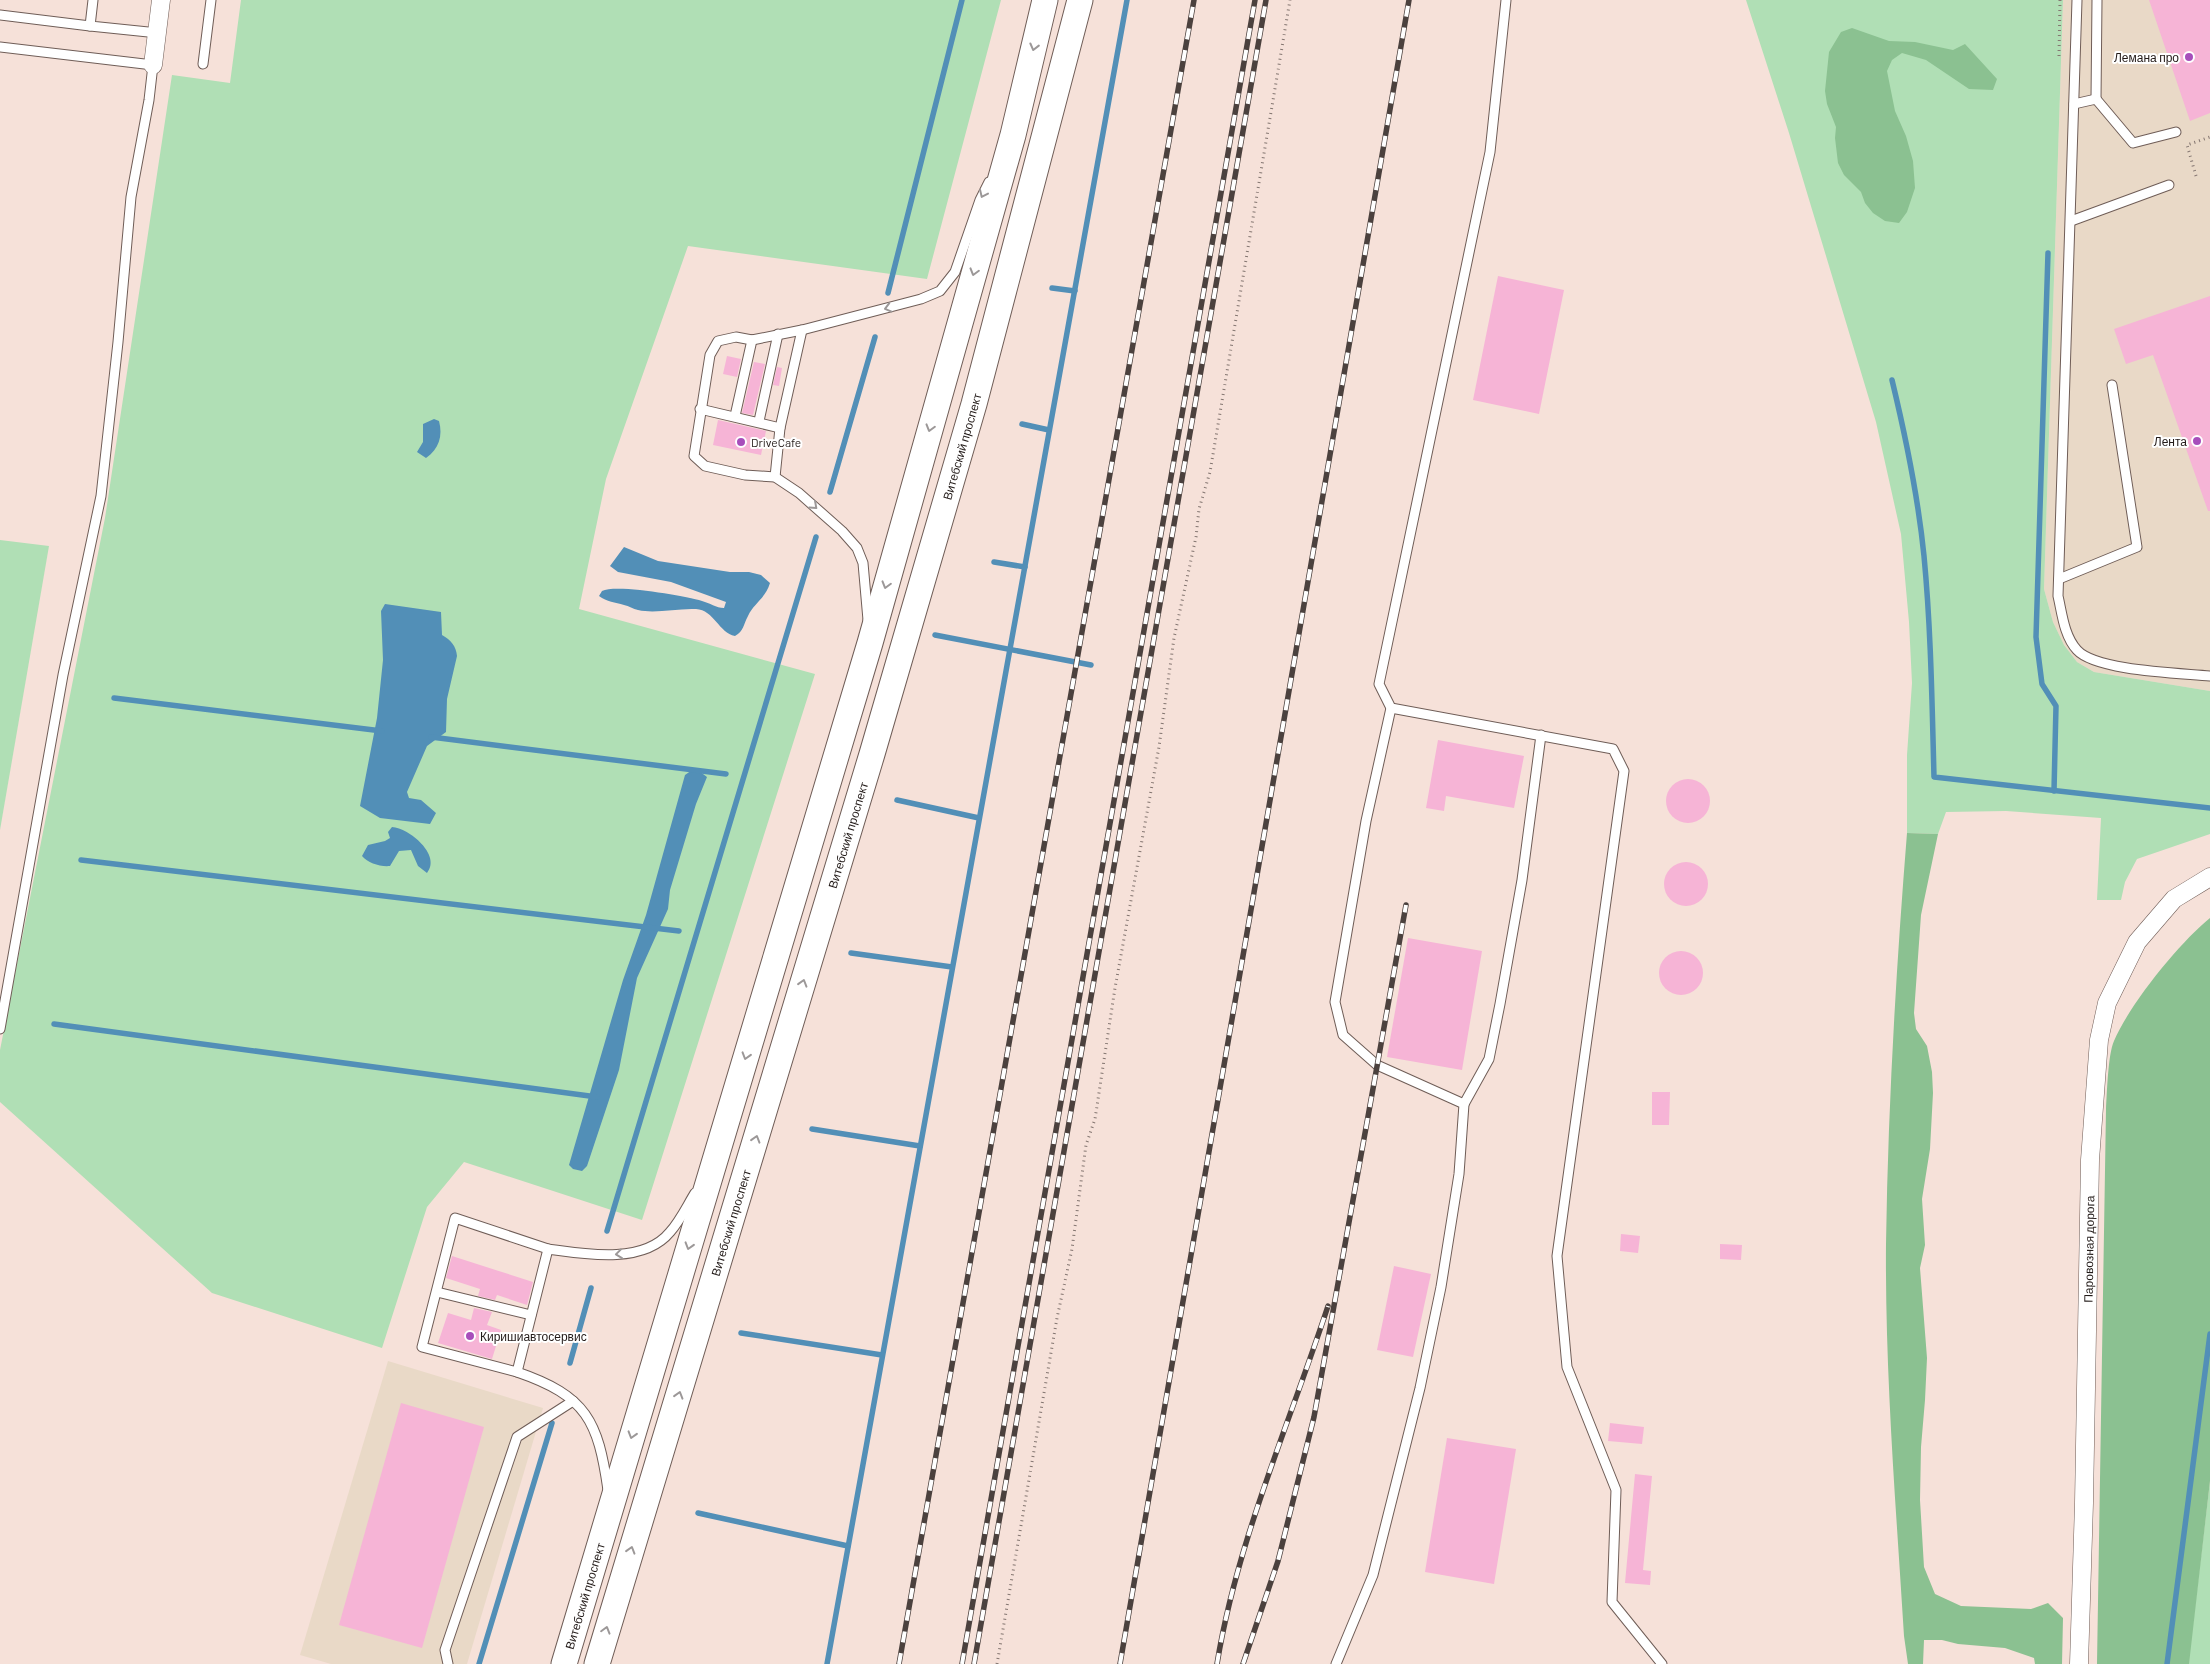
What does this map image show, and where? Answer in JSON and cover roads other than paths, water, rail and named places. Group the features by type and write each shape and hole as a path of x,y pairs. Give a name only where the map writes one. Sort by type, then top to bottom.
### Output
{"main road":[{"name":"Витебский проспект","path":"564,1664 870,643 1012,135 1045,0"},
{"name":"Витебский проспект","path":"596,1664 870,763 958,460 1080,0"}],"street":[{"path":"153,65 161,0"},
{"name":"Паровозная дорога","path":"2079,1664 2085,1493 2090,1160 2099,1040 2107,1003 2137,942 2174,899 2210,877"}],"lane":[{"path":"90,26 94,0"},
{"path":"203,64 212,0"},
{"path":"1464,1104 1377,1065 1343,1035 1335,1002 1366,821 1391,708 1379,684 1490,152 1506,0"},
{"path":"2077,0 2058,596 2068,635 2077,650 2086,657 2101,663 2210,676"},
{"path":"2097,0 2096,99 2133,143 2176,132"},
{"path":"0,15 158,33"},
{"path":"0,47 153,65 150,100 131,198 101,496 63,675 0,1029"},
{"path":"2074,104 2096,99"},
{"path":"870,643 863,564 857,548 842,531 799,493 775,478 745,475 705,466 694,456 700,409 710,356 718,341 736,337 752,340 802,330 921,300 940,291 956,272 980,200 1012,135"},
{"path":"2070,221 2169,185"},
{"path":"775,478 780,428 802,330"},
{"path":"759,421 778,334"},
{"path":"734,416 752,340"},
{"path":"2060,579 2137,548 2112,385"},
{"path":"700,409 759,421 780,428"},
{"path":"1391,708 1613,749 1624,771 1558,1256 1567,1367 1616,1490 1612,1602 1662,1664"},
{"path":"1336,1664 1373,1575 1420,1388 1441,1287 1459,1174 1464,1104 1488,1059 1500,1004 1522,880 1541,735"},
{"path":"610,1509 598,1437 591,1421 573,1401 540,1380 517,1372 422,1347 455,1218 548,1248 609,1255 641,1250 658,1242 670,1233 713,1165"},
{"path":"517,1372 548,1248"},
{"path":"437,1292 531,1315"},
{"path":"448,1664 445,1650 516,1437 573,1401"}],"water":[{"path":"434,419 439,421 439,442 434,451 426,458 417,452 423,442 423,424"},
{"path":"624,547 658,561 730,572 749,572 761,575 770,583 765,593 750,612 742,630 735,636 725,631 712,617 702,610 636,610 599,596 602,591 610,589 635,590 693,599 724,608 726,602 671,582 618,572 610,566"},
{"path":"385,604 441,612 442,635 456,649 457,656 447,699 446,732 427,746 407,792 409,798 421,800 436,813 430,824 380,818 360,806 377,718 383,660 381,611"},
{"path":"695,768 707,777 696,804 670,890 668,909 637,978 619,1070 587,1166 582,1171 573,1169 569,1165 623,980 646,915 685,775"},
{"path":"392,827 407,832 422,844 430,858 431,866 427,873 418,866 411,850 399,851 390,866 374,864 362,856 368,845 390,838 388,832"}],"waterway":[{"path":"888,293 962,0"},
{"path":"827,1664 1127,0"},
{"path":"2048,253 2036,637 2042,684 2056,706 2054,791"},
{"path":"1052,288 1075,291"},
{"path":"830,492 875,337"},
{"path":"1892,380 1911,467 1924,556 1930,638 1934,777 2210,808"},
{"path":"1022,424 1049,430"},
{"path":"607,1231 816,537"},
{"path":"994,562 1025,567"},
{"path":"935,635 1091,665"},
{"path":"114,698 382,731"},
{"path":"431,737 726,774"},
{"path":"897,800 979,818"},
{"path":"81,860 679,931"},
{"path":"851,953 952,967"},
{"path":"54,1024 597,1097"},
{"path":"812,1129 920,1146"},
{"path":"570,1363 591,1288"},
{"path":"741,1333 882,1355"},
{"path":"2167,1664 2210,1334"},
{"path":"479,1664 552,1423"},
{"path":"698,1513 848,1546"}],"railway":[{"path":"899,1664 1194,0"},
{"path":"962,1664 1255,0"},
{"path":"974,1664 1266,0"},
{"path":"1120,1664 1409,0"},
{"path":"1243,1664 1278,1561 1314,1417 1406,905"},
{"path":"1217,1664 1237,1573 1265,1483 1328,1306"}],"place":[{"name":"Лемана про","path":"2189,57"},
{"name":"Лента","path":"2197,441"},
{"name":"DriveCafe","path":"741,442"},
{"name":"Киришиавтосервис","path":"470,1336"}]}
